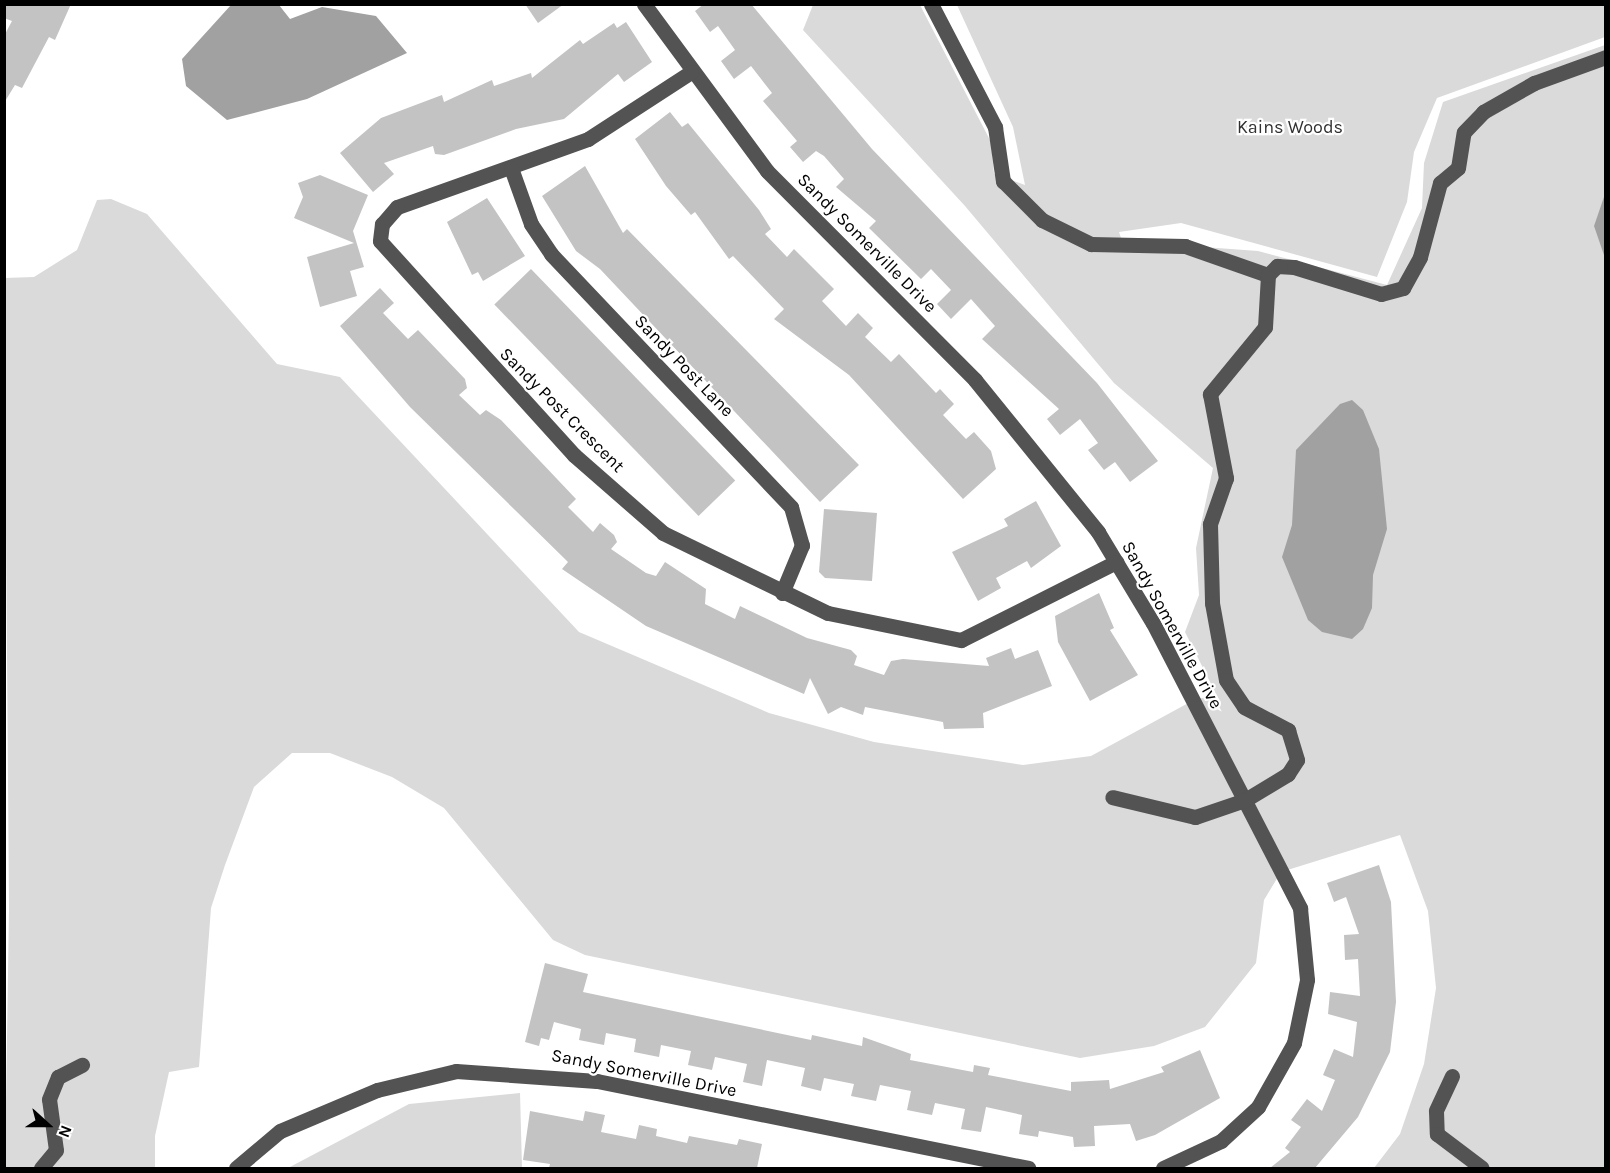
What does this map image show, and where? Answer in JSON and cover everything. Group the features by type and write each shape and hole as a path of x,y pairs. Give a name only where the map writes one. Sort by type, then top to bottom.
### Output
{"street":[{"name":"Sandy Somerville Drive","path":"644,4 691,72 767,171 975,380 1116,562 1245,800 1300,908 1307,980 1294,1043 1258,1107 1221,1141 1163,1168"},
{"path":"931,4 995,127 1003,181 1042,220 1091,244 1185,246 1268,274"},
{"path":"1112,797 1194,818 1245,800 1288,774 1297,760 1288,730 1244,707 1226,680 1215,639 1210,524 1226,478 1210,394 1265,327 1268,274 1277,266 1294,267 1381,294 1403,288 1420,257 1440,183 1458,168 1464,132 1483,112 1534,83 1605,57"},
{"name":"Sandy Post Crescent","path":"691,72 588,139 397,207 382,224 380,241 574,455 663,533 782,593 828,613 961,640 1116,562"},
{"name":"Sandy Post Lane","path":"511,168 531,224 551,254 791,507 802,545 782,593"},
{"path":"42,1168 56,1150 49,1099 58,1077 82,1065"},
{"name":"Sandy Somerville Drive","path":"236,1168 280,1131 377,1090 456,1071 597,1081 1028,1168"},
{"path":"1452,1076 1436,1111 1437,1134 1482,1168"}],"green space":[{"name":"Kains Woods","path":"813,5 920,5 991,142 994,174 1025,185 1013,127 957,5 1605,5 1605,37 1437,98 1414,152 1407,202 1377,277 1181,223 1119,232 1122,241 1258,251 1387,285 1422,208 1424,163 1443,102 1605,45 1605,1168 1374,1168 1400,1134 1424,1064 1436,988 1428,911 1400,835 1281,872 1264,900 1256,963 1205,1027 1154,1046 1080,1058 585,955 553,940 444,808 392,777 330,753 292,753 254,787 225,865 211,908 199,1067 169,1072 155,1136 155,1168 5,1168 9,908 4,278 34,277 77,250 97,200 111,199 147,214 277,364 340,377 579,632 769,713 874,742 1023,765 1091,756 1192,701 1216,694 1185,632 1199,595 1196,548 1213,468 1114,383 965,206 803,30"},
{"path":"520,1093 522,1168 288,1168 409,1104"}],"shaded area":[{"path":"231,5 279,5 290,19 322,7 376,16 407,53 307,99 227,120 186,86 182,59"},
{"path":"1605,194 1605,258 1594,226"},
{"path":"1352,400 1363,410 1379,449 1387,529 1373,575 1372,608 1363,629 1352,639 1322,632 1308,620 1282,557 1292,525 1296,450 1340,404"}],"building":[{"path":"4,4 71,4 55,40 49,37 22,88 15,85 4,103 4,36 12,21 4,18"},
{"path":"525,4 564,4 538,23"},
{"path":"704,4 751,4 872,149 1097,383 1158,461 1130,482 1115,462 1104,470 1088,450 1098,443 1080,419 1060,435 1047,419 1059,409 982,339 995,326 971,299 951,319 937,304 951,290 931,269 921,279 869,228 876,221 836,187 844,179 824,156 816,151 803,162 790,147 797,141 763,101 772,93 751,66 734,79 721,61 735,50 718,26 710,32 695,11"},
{"path":"626,22 652,62 624,82 618,74 564,119 516,129 444,155 435,154 433,146 384,163 394,174 373,192 340,153 381,118 442,95 444,102 492,80 494,86 531,73 532,78 580,40 583,44 614,23 617,28"},
{"path":"670,112 682,127 688,123 759,210 771,229 765,234 787,257 794,249 834,289 822,301 846,326 858,313 873,328 865,337 891,362 899,354 936,393 940,389 954,404 943,415 966,439 974,432 991,451 996,469 963,499 849,375 774,319 784,309 733,256 729,259 695,212 691,215 666,186 635,139"},
{"path":"585,166 623,233 627,229 859,465 820,502 600,269 576,251 542,196"},
{"path":"320,175 368,195 353,231 364,267 350,271 357,296 320,307 307,257 354,243 294,218 303,197 298,183"},
{"path":"487,198 525,256 483,281 478,272 472,275 447,222"},
{"path":"531,269 735,480 699,516 494,304"},
{"path":"380,288 394,303 383,313 408,339 418,330 465,379 467,388 459,395 480,415 486,410 501,420 576,499 568,507 593,532 600,523 614,535 617,542 611,549 646,573 656,576 665,562 706,589 705,604 735,619 740,606 807,638 851,650 857,656 854,665 884,675 891,661 903,659 989,666 986,658 1011,648 1015,659 1038,650 1052,686 983,713 984,728 944,729 943,722 865,707 863,715 841,707 828,714 810,678 804,694 646,626 562,569 568,562 410,407 340,326"},
{"path":"1036,501 1061,546 1031,568 1027,561 996,578 1001,588 978,601 952,552 1008,526 1004,519"},
{"path":"824,509 877,513 872,581 825,578 819,572"},
{"path":"1099,593 1114,628 1110,630 1138,675 1090,701 1058,642 1055,616"},
{"path":"1379,865 1391,902 1396,1002 1390,1052 1358,1117 1315,1168 1270,1168 1290,1152 1285,1148 1301,1127 1291,1120 1307,1099 1322,1111 1335,1080 1323,1075 1334,1049 1353,1057 1357,1022 1328,1014 1330,992 1360,996 1358,959 1345,960 1344,935 1359,934 1346,897 1334,902 1327,883"},
{"path":"545,963 588,974 583,992 811,1040 812,1035 862,1046 863,1037 911,1054 910,1060 973,1072 974,1065 990,1068 988,1075 1071,1091 1071,1082 1109,1080 1110,1089 1164,1072 1161,1067 1200,1050 1220,1098 1155,1135 1136,1141 1130,1124 1094,1126 1095,1146 1074,1147 1073,1137 1039,1131 1038,1137 1019,1134 1022,1115 986,1107 981,1132 961,1129 965,1109 935,1103 932,1115 907,1110 911,1091 880,1085 876,1101 851,1096 854,1084 824,1078 821,1091 801,1086 805,1068 767,1060 762,1086 743,1082 747,1064 715,1057 712,1070 688,1065 691,1051 661,1045 659,1057 634,1052 636,1039 606,1033 604,1045 579,1040 581,1029 554,1022 549,1040 541,1038 539,1046 525,1042"},
{"path":"530,1111 583,1121 585,1111 605,1115 601,1132 636,1139 639,1125 657,1129 656,1136 687,1143 689,1136 737,1145 739,1139 762,1144 757,1168 549,1168 550,1164 523,1160"}]}
